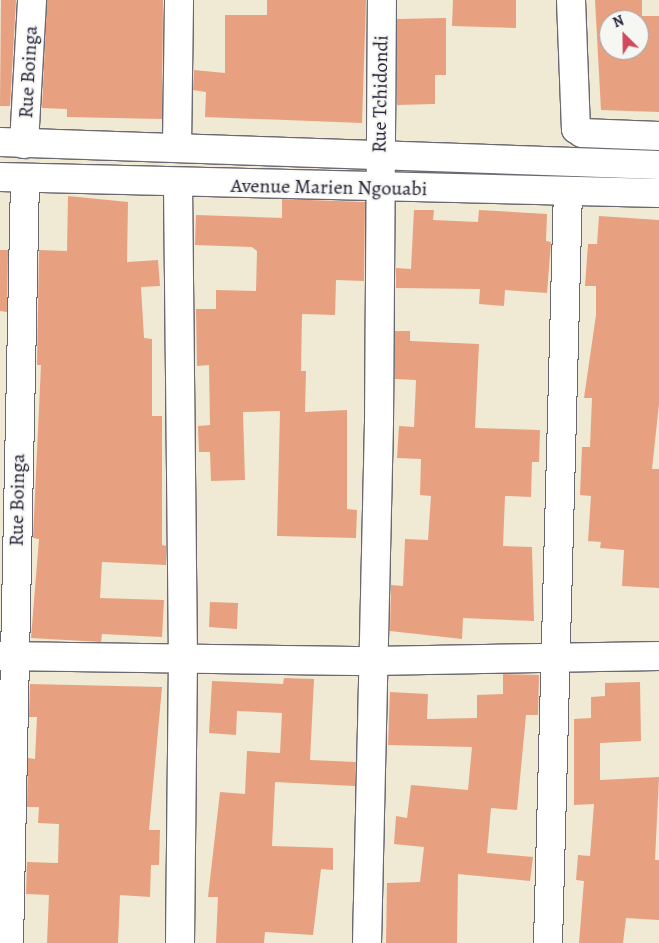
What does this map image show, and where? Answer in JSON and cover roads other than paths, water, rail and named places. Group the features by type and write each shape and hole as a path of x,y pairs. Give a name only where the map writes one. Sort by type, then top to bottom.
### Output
{"street":[{"name":"Rue Boinga","path":"12,143 32,0"},
{"path":"177,146 179,0"},
{"name":"Rue Tchidondi","path":"367,943 379,422 378,188 382,0"},
{"path":"571,0 576,129 582,133 659,136"},
{"path":"12,143 177,146 659,165"},
{"name":"Rue Boinga","path":"9,943 8,656 13,177"},
{"name":"Avenue Marien Ngouabi","path":"13,177 178,184 659,193"},
{"path":"178,184 183,656 180,943"},
{"path":"548,943 558,656 568,192"},
{"path":"8,656 183,656 372,661 558,656 659,656"}]}
